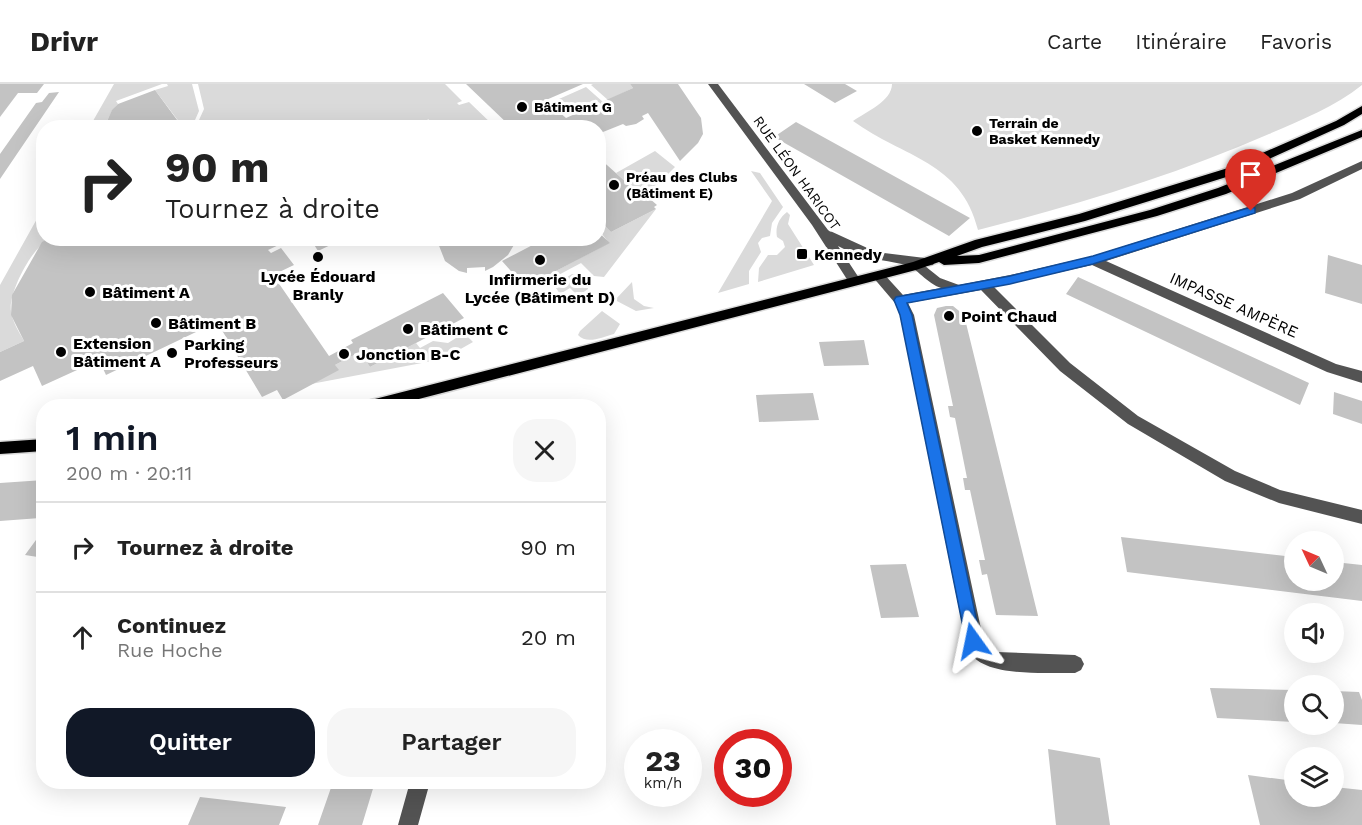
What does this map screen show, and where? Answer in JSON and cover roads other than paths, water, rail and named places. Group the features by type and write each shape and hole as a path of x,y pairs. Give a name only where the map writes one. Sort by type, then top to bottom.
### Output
{"main road":[{"path":"398,399 878,276 922,264 979,243 1081,218 1232,171 1340,123 1362,109"},
{"path":"922,264 979,259 1153,213 1222,191 1362,133"},
{"path":"0,448 36,446"}],"street":[{"name":"RUE LÉON HARICOT","path":"713,84 816,222 855,281"},
{"path":"900,300 984,285 1093,260 1296,196 1362,165"},
{"path":"816,222 836,240 855,250 922,264 935,281 960,288"},
{"name":"IMPASSE AMPÈRE","path":"1093,260 1332,368 1362,377"},
{"path":"878,276 900,300 906,315 976,648 985,657 996,661 1075,664"},
{"path":"984,285 1065,367 1096,394 1142,425 1230,476 1280,496 1362,517"},
{"path":"408,825 418,789"}],"place":[{"name":"Bâtiment G","path":"522,107"},
{"name":"Terrain de Basket Kennedy","path":"977,131"},
{"name":"Préau des Clubs (Bâtiment E)","path":"614,185"},
{"name":"Kennedy","path":"802,254"},
{"name":"Lycée Édouard Branly","path":"318,257"},
{"name":"Infirmerie du Lycée (Bâtiment D)","path":"540,260"},
{"name":"Bâtiment A","path":"90,292"},
{"name":"Point Chaud","path":"949,316"},
{"name":"Bâtiment B","path":"156,323"},
{"name":"Bâtiment C","path":"408,329"},
{"name":"Extension Bâtiment A","path":"61,352"},
{"name":"Parking Professeurs","path":"172,353"},
{"name":"Jonction B-C","path":"344,354"}]}
